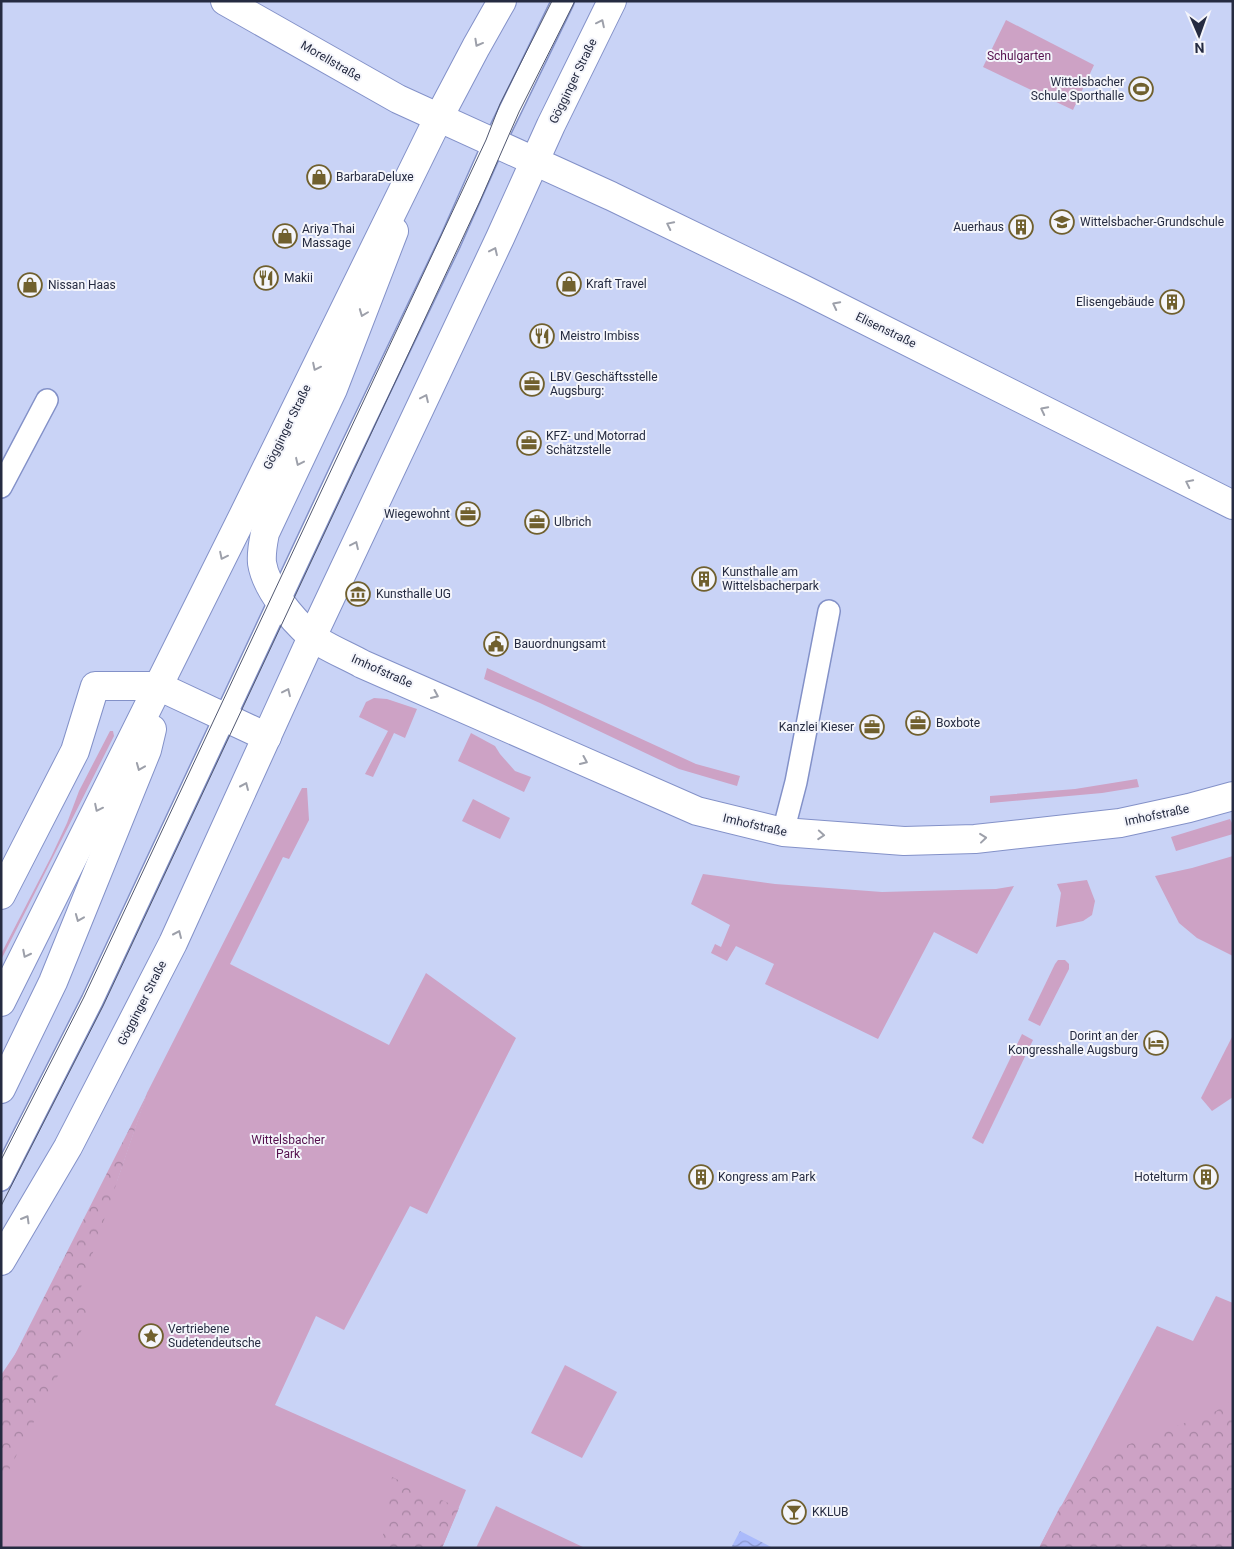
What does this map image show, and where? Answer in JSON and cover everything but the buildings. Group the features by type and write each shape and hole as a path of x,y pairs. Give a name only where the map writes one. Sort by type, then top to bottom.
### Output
{"street":[{"name":"Morellstraße","path":"225,1 398,99 438,118"},
{"name":"Gögginger Straße","path":"1,1002 438,118 502,1"},
{"name":"Gögginger Straße","path":"1,1261 68,1147 173,943 312,637 551,125 612,1"},
{"path":"438,118 535,162"},
{"name":"Elisenstraße","path":"535,162 611,196 794,284 1233,505"},
{"name":"Gögginger Straße","path":"312,637 279,601 268,581 262,565 262,548 265,532 333,389 402,210 414,168"},
{"name":"Imhofstraße","path":"312,637 362,664 697,811 782,832 904,840 975,839 1120,823 1233,796"},
{"path":"1,895 74,751 95,686 158,686 267,737"},
{"name":"Gögginger Straße","path":"1,1089 53,982 147,750 158,686"}],"lane":[{"path":"1,1180 92,1001 279,601 450,242 494,143 564,1"},
{"path":"1,487 47,400"},
{"path":"782,832 796,782 829,611"}],"green space":[{"name":"Schulgarten","path":"1006,20 1094,65 1073,110 983,67"},
{"path":"487,668 696,764 740,776 737,786 679,769 540,703 484,679"},
{"path":"374,698 387,699 417,709 405,738 394,733 373,777 365,774 388,731 359,717 366,702"},
{"path":"110,731 113,731 114,736 1,960 1,954 51,857 79,791"},
{"path":"471,733 495,746 515,771 531,777 524,792 458,761"},
{"path":"1137,779 1139,787 1102,793 990,803 990,796 1075,789"},
{"name":"Wittelsbacher Park","path":"302,788 307,788 309,820 289,859 283,857 230,964 389,1045 426,973 516,1038 427,1214 410,1206 344,1330 316,1316 275,1405 466,1490 442,1548 1,1548 1,1375 18,1350 117,1181 147,1093"},
{"path":"473,799 510,818 500,839 462,821"},
{"path":"1230,819 1233,825 1233,834 1176,851 1171,837"},
{"path":"1233,856 1233,956 1197,938 1179,923 1155,876"},
{"path":"703,874 775,884 882,892 996,889 1014,886 977,954 934,932 878,1039 765,984 774,964 736,946 727,961 711,953 715,944 721,947 730,925 691,904"},
{"path":"1087,880 1095,901 1092,915 1083,921 1056,927 1061,893 1057,884"},
{"path":"1058,960 1065,960 1069,964 1069,969 1040,1026 1028,1020"},
{"path":"1022,1034 1033,1040 983,1144 972,1138"},
{"path":"1233,1035 1233,1097 1212,1111 1201,1098"},
{"path":"147,1094 77,1299 90,1314 1,1485 1,1382"},
{"path":"1216,1296 1233,1303 1233,1548 1039,1548 1157,1326 1193,1341"},
{"path":"565,1365 617,1392 582,1458 531,1433"},
{"path":"1233,1400 1233,1548 1039,1548 1060,1507 1127,1445 1216,1411"},
{"path":"392,1477 459,1508 442,1548 381,1548"},
{"path":"496,1506 585,1548 476,1548"}],"water":[{"path":"740,1531 773,1548 731,1548"}],"tram line":[{"path":"1,1160 84,997 486,140 500,104 552,1"},
{"path":"1,1206 103,1006 480,201 519,112 575,1"}],"place":[{"name":"Wittelsbacher Schule Sporthalle","path":"1141,89"},
{"name":"BarbaraDeluxe","path":"319,177"},
{"name":"Wittelsbacher-Grundschule","path":"1062,222"},
{"name":"Auerhaus","path":"1021,227"},
{"name":"Ariya Thai Massage","path":"285,236"},
{"name":"Makii","path":"266,278"},
{"name":"Kraft Travel","path":"569,284"},
{"name":"Nissan Haas","path":"30,285"},
{"name":"Elisengebäude","path":"1172,302"},
{"name":"Meistro Imbiss","path":"542,336"},
{"name":"LBV Geschäftsstelle Augsburg:","path":"532,384"},
{"name":"KFZ- und Motorrad Schätzstelle","path":"529,443"},
{"name":"Wiegewohnt","path":"468,514"},
{"name":"Ulbrich","path":"537,522"},
{"name":"Kunsthalle am Wittelsbacherpark","path":"704,579"},
{"name":"Kunsthalle UG","path":"358,594"},
{"name":"Bauordnungsamt","path":"496,644"},
{"name":"Boxbote","path":"918,723"},
{"name":"Kanzlei Kieser","path":"872,727"},
{"name":"Dorint an der Kongresshalle Augsburg","path":"1156,1043"},
{"name":"Kongress am Park","path":"701,1177"},
{"name":"Hotelturm","path":"1206,1177"},
{"name":"Vertriebene Sudetendeutsche","path":"151,1336"},
{"name":"KKLUB","path":"794,1512"}]}
